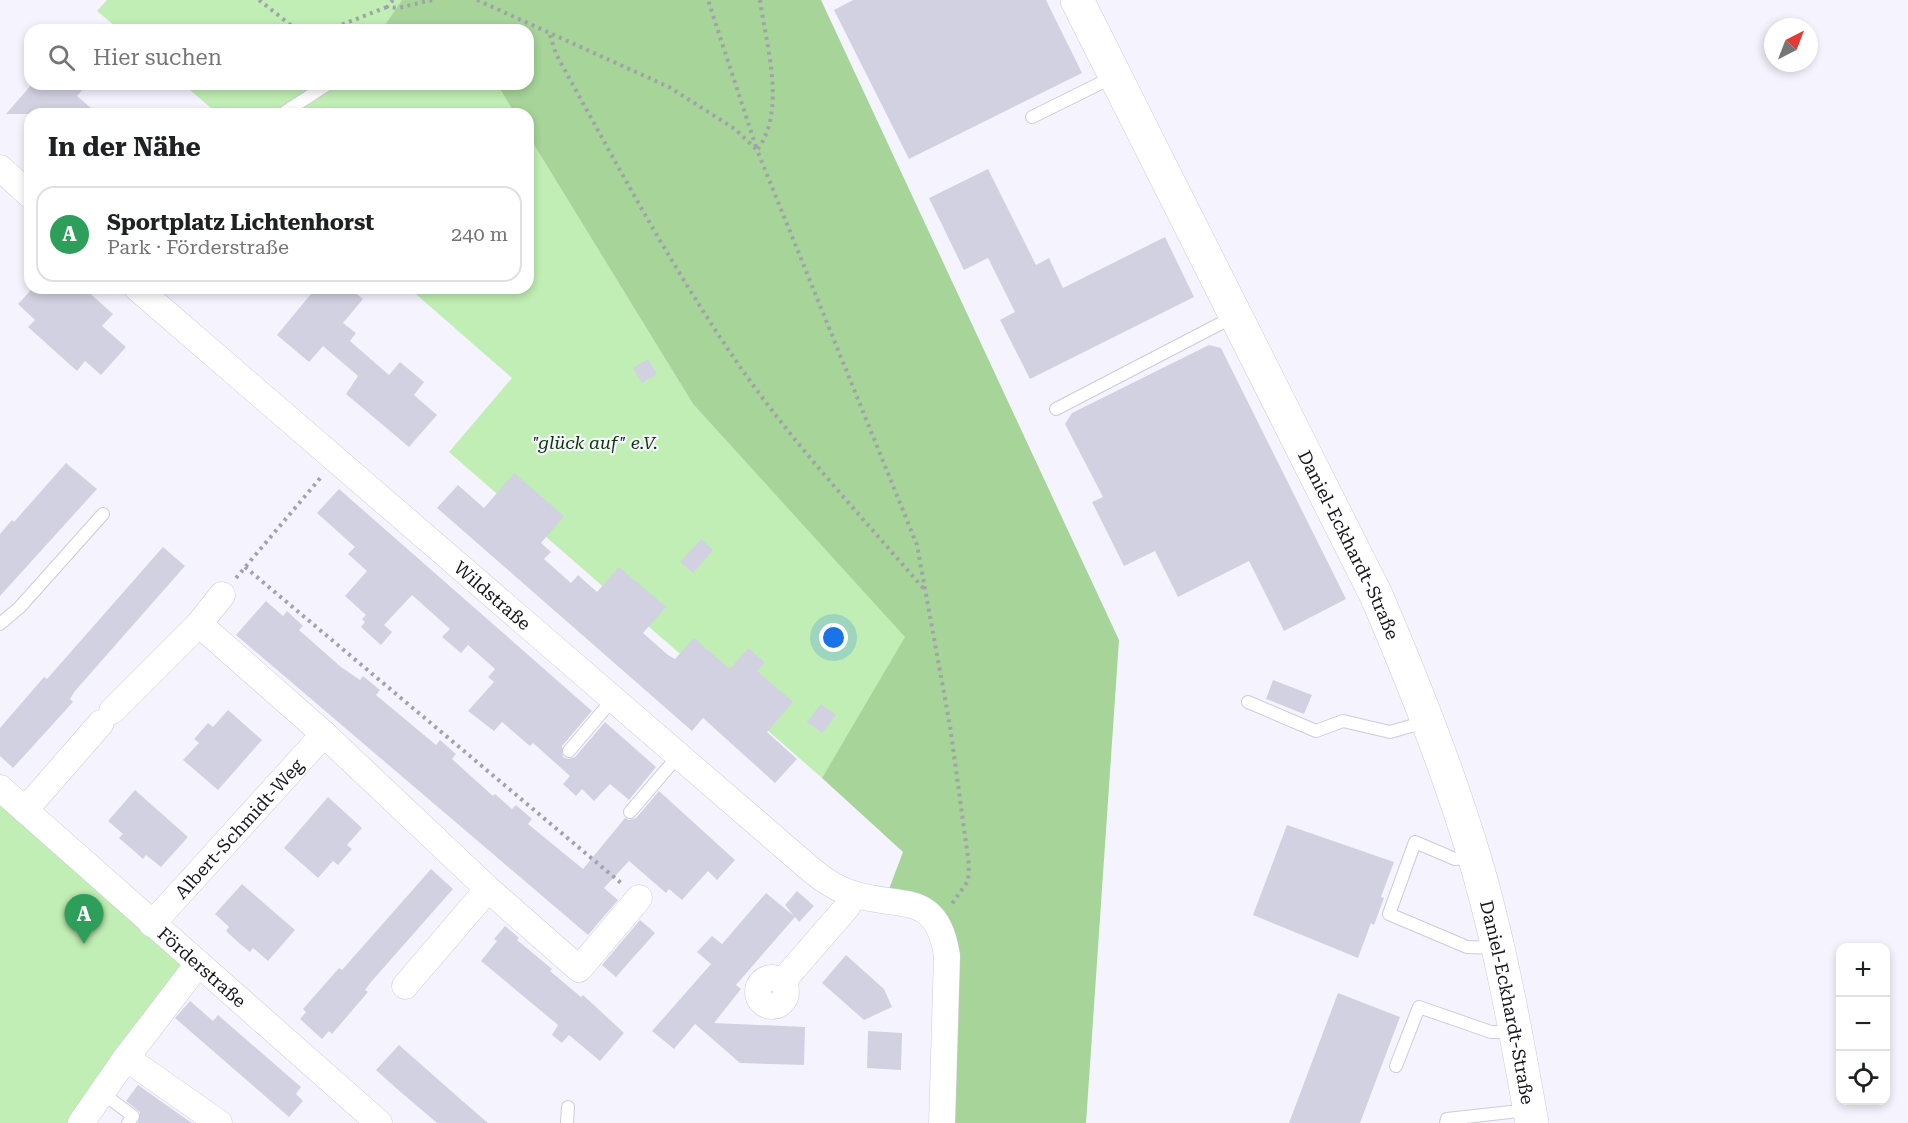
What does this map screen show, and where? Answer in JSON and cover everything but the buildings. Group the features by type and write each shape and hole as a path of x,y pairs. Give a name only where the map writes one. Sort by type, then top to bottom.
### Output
{"street":[{"name":"Daniel-Eckhardt-Straße","path":"1077,0 1376,595 1428,721 1474,857 1499,948 1517,1032 1531,1116"},
{"path":"0,168 24,190"},
{"name":"Wildstraße","path":"144,294 808,868 830,884 853,894 914,905 936,920"},
{"path":"25,810 107,717 199,624 222,595"},
{"path":"199,624 324,734 488,889 579,969 639,898"},
{"name":"Albert-Schmidt-Weg","path":"153,924 324,734"},
{"name":"Förderstraße","path":"0,788 379,1123"},
{"path":"405,986 488,889"},
{"path":"782,982 847,907 853,894"},
{"path":"936,920 945,939 947,956 942,1123"},
{"path":"81,1123 126,1058 198,964"},
{"path":"126,1058 219,1123"}],"lane":[{"path":"1032,117 1114,76"},
{"path":"291,108 319,90"},
{"path":"1056,409 1236,316"},
{"path":"0,624 20,607 103,514"},
{"path":"569,751 613,699"},
{"path":"1248,702 1316,731 1343,721 1390,732 1428,721"},
{"path":"630,812 678,756"},
{"path":"1474,857 1455,859 1415,842 1389,914 1467,947 1499,948"},
{"path":"1396,1066 1419,1007 1491,1032 1517,1032"},
{"path":"102,1093 133,1116 128,1123"},
{"path":"567,1123 568,1107"},
{"path":"1446,1123 1447,1119 1531,1116"}],"path":[{"path":"259,0 289,24"},
{"path":"387,7 393,0"},
{"path":"343,24 387,7 398,8 432,0"},
{"path":"477,0 529,24"},
{"path":"708,0 757,150 850,383 905,509 917,544 923,588 950,726 969,865 968,881 961,893 936,920"},
{"path":"757,150 767,137 771,118 772,89 760,0"},
{"path":"534,27 585,47 677,91 735,129 757,150"},
{"path":"550,34 556,54 636,196 700,306 744,372 923,588"},
{"path":"222,595 336,459"},
{"path":"245,567 639,898"}],"green space":[{"path":"107,0 402,0 385,24 113,24 97,11"},
{"path":"402,0 821,0 1119,640 1086,1123 943,1123 948,937 886,897 903,852 822,778 905,637 693,404 534,145 534,108 511,108 501,90 534,90 534,24 385,24"},
{"path":"190,90 311,90 282,108 211,108"},
{"path":"326,90 501,90 511,108 297,108"},
{"name":"\"glück auf\" e.V.","path":"534,145 693,404 906,637 822,778 449,452 512,378 416,294 534,294"},
{"path":"0,794 190,965 75,1123 0,1123"}],"place":[{"name":"Sportplatz Lichtenhorst","path":"84,944"}]}
